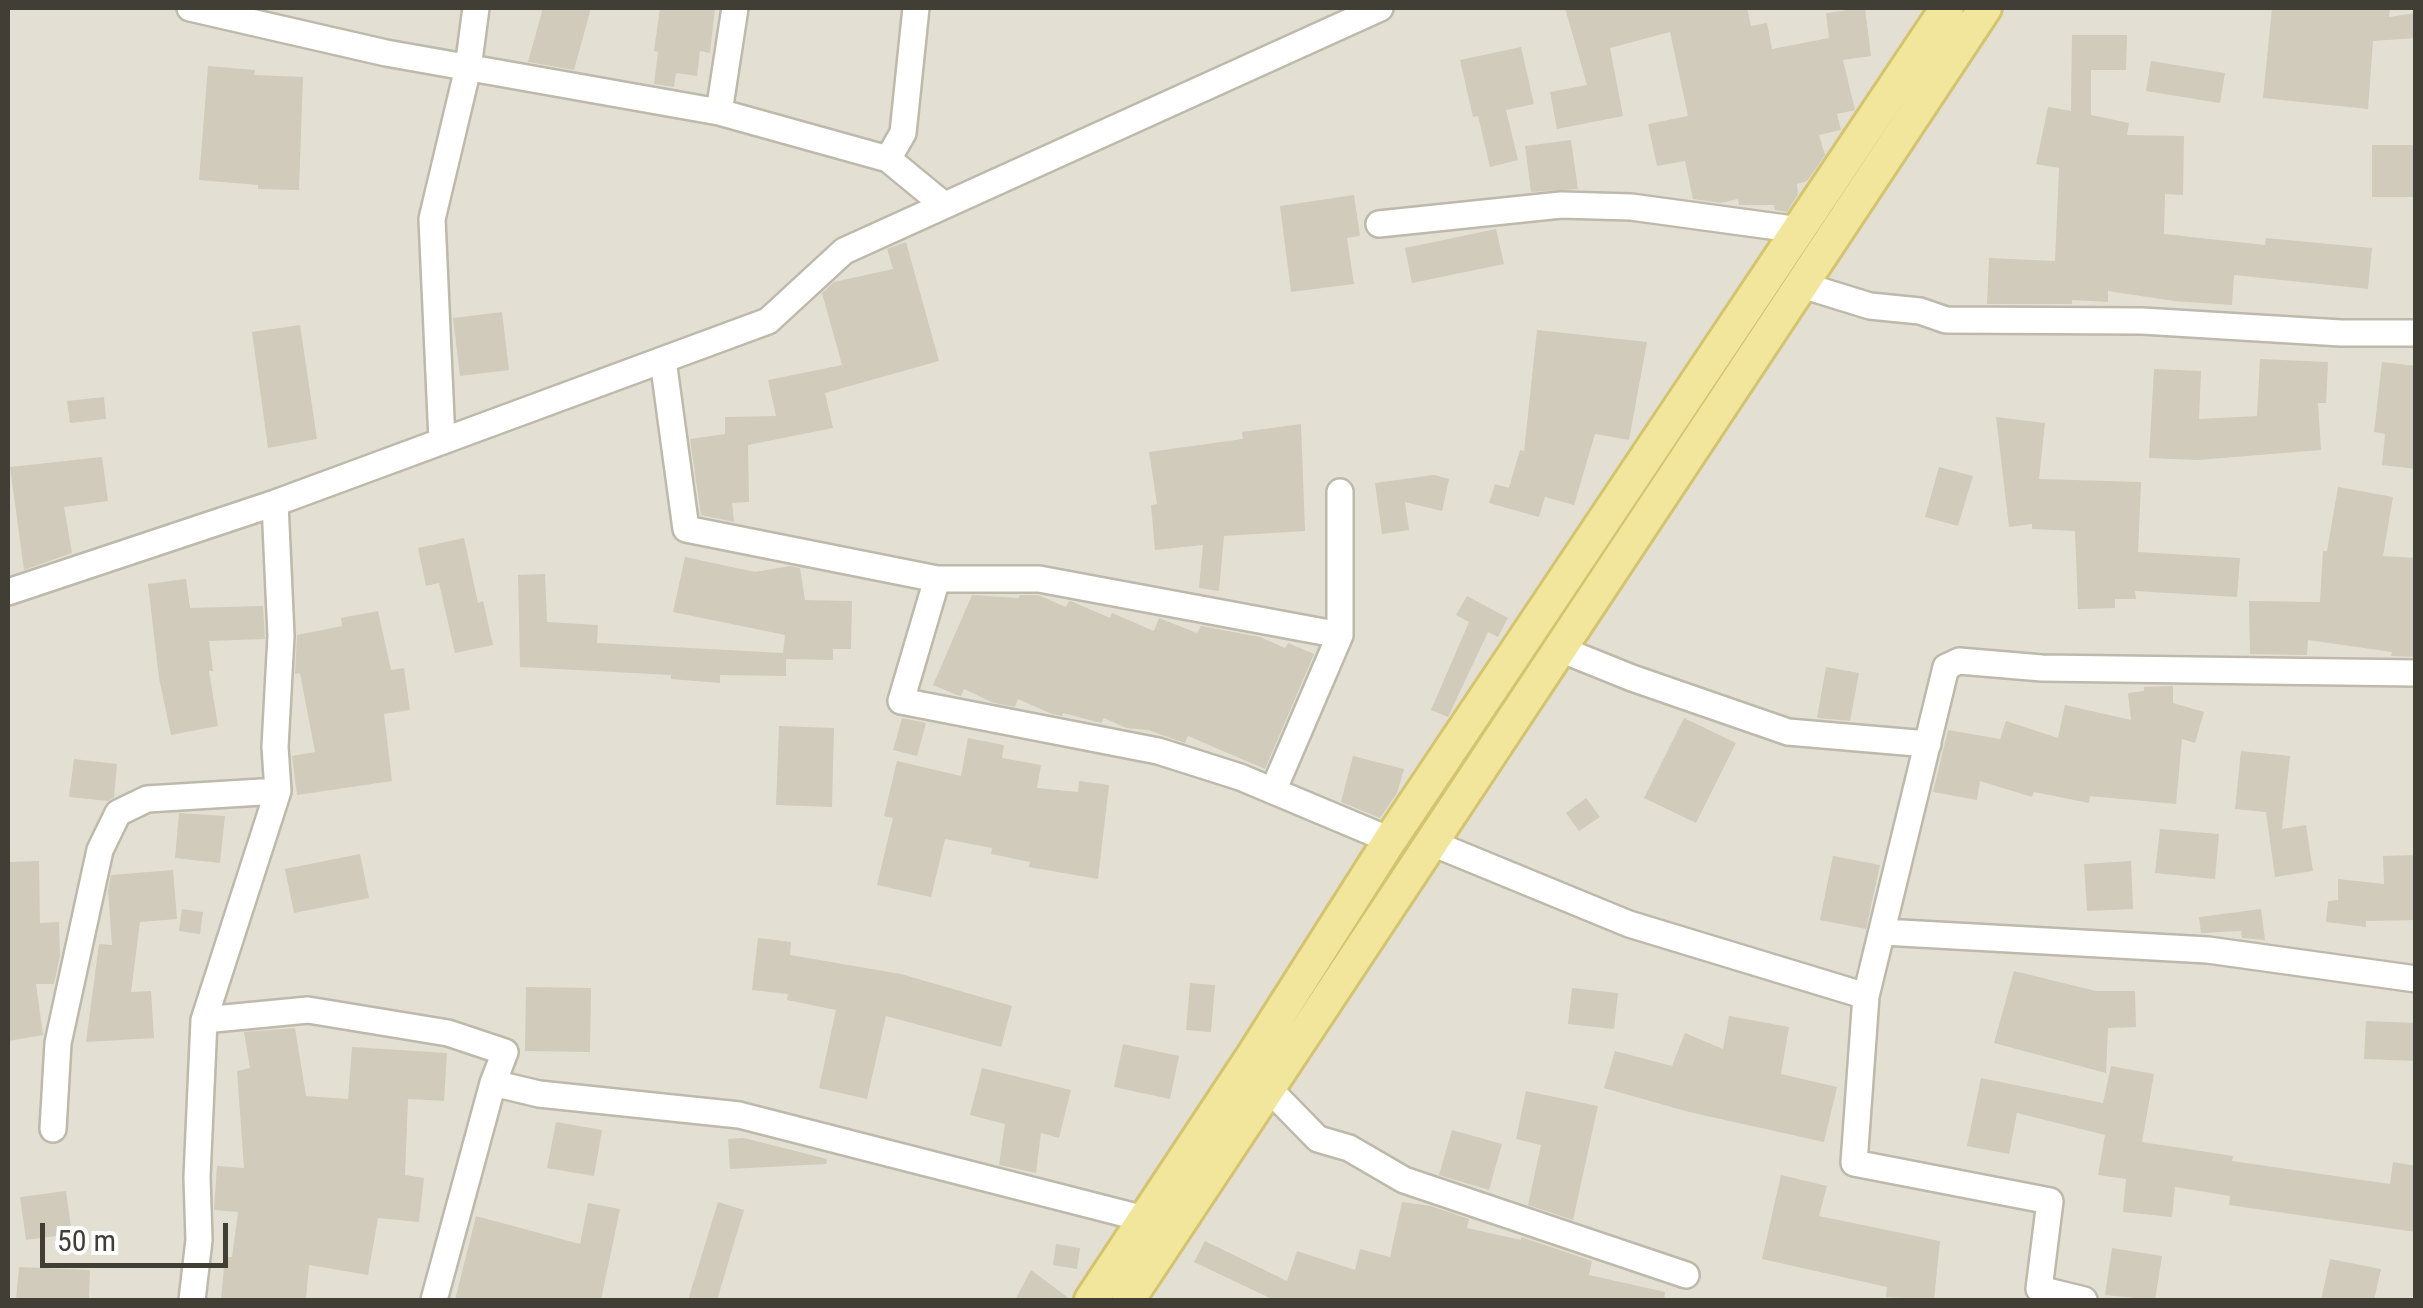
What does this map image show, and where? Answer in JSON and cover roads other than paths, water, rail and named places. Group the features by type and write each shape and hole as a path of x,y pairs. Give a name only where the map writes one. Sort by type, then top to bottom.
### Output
{"main road":[{"path":"1128,1300 1158,1228 1390,840 1947,8"},
{"path":"1091,1300 1158,1228 1269,1089 1985,8"}],"street":[{"path":"190,8 386,54 719,112 888,158 944,205"},
{"path":"442,441 432,218 468,68 476,8"},
{"path":"719,112 735,8"},
{"path":"888,158 903,133 916,8"},
{"path":"8,592 275,503 768,321 844,250 1380,8"},
{"path":"1379,224 1562,205 1631,207 1800,230"},
{"path":"1802,285 1870,306 1920,311 1946,320 2142,321 2342,333 2416,333"},
{"path":"663,360 686,529 937,579 1038,579 1340,635"},
{"path":"1273,791 1340,635 1340,492"},
{"path":"192,1300 199,1240 197,1177 204,1020 278,792 275,748 280,636 275,503"},
{"path":"937,579 900,701 1158,752 1273,791 1390,840"},
{"path":"1560,649 1788,732 1928,744"},
{"path":"2084,1300 2038,1289 2050,1201 1854,1163 1866,996 1946,667 1958,661 2042,668 2416,674"},
{"path":"53,1128 58,1043 100,850 118,813 147,799 278,792"},
{"path":"1432,843 1629,924 1866,996"},
{"path":"1883,932 2208,950 2416,980"},
{"path":"204,1020 308,1010 448,1034 505,1052 434,1300"},
{"path":"494,1083 539,1094 739,1115 1158,1228"},
{"path":"1269,1089 1318,1139 1349,1148 1404,1180 1686,1275"}]}
